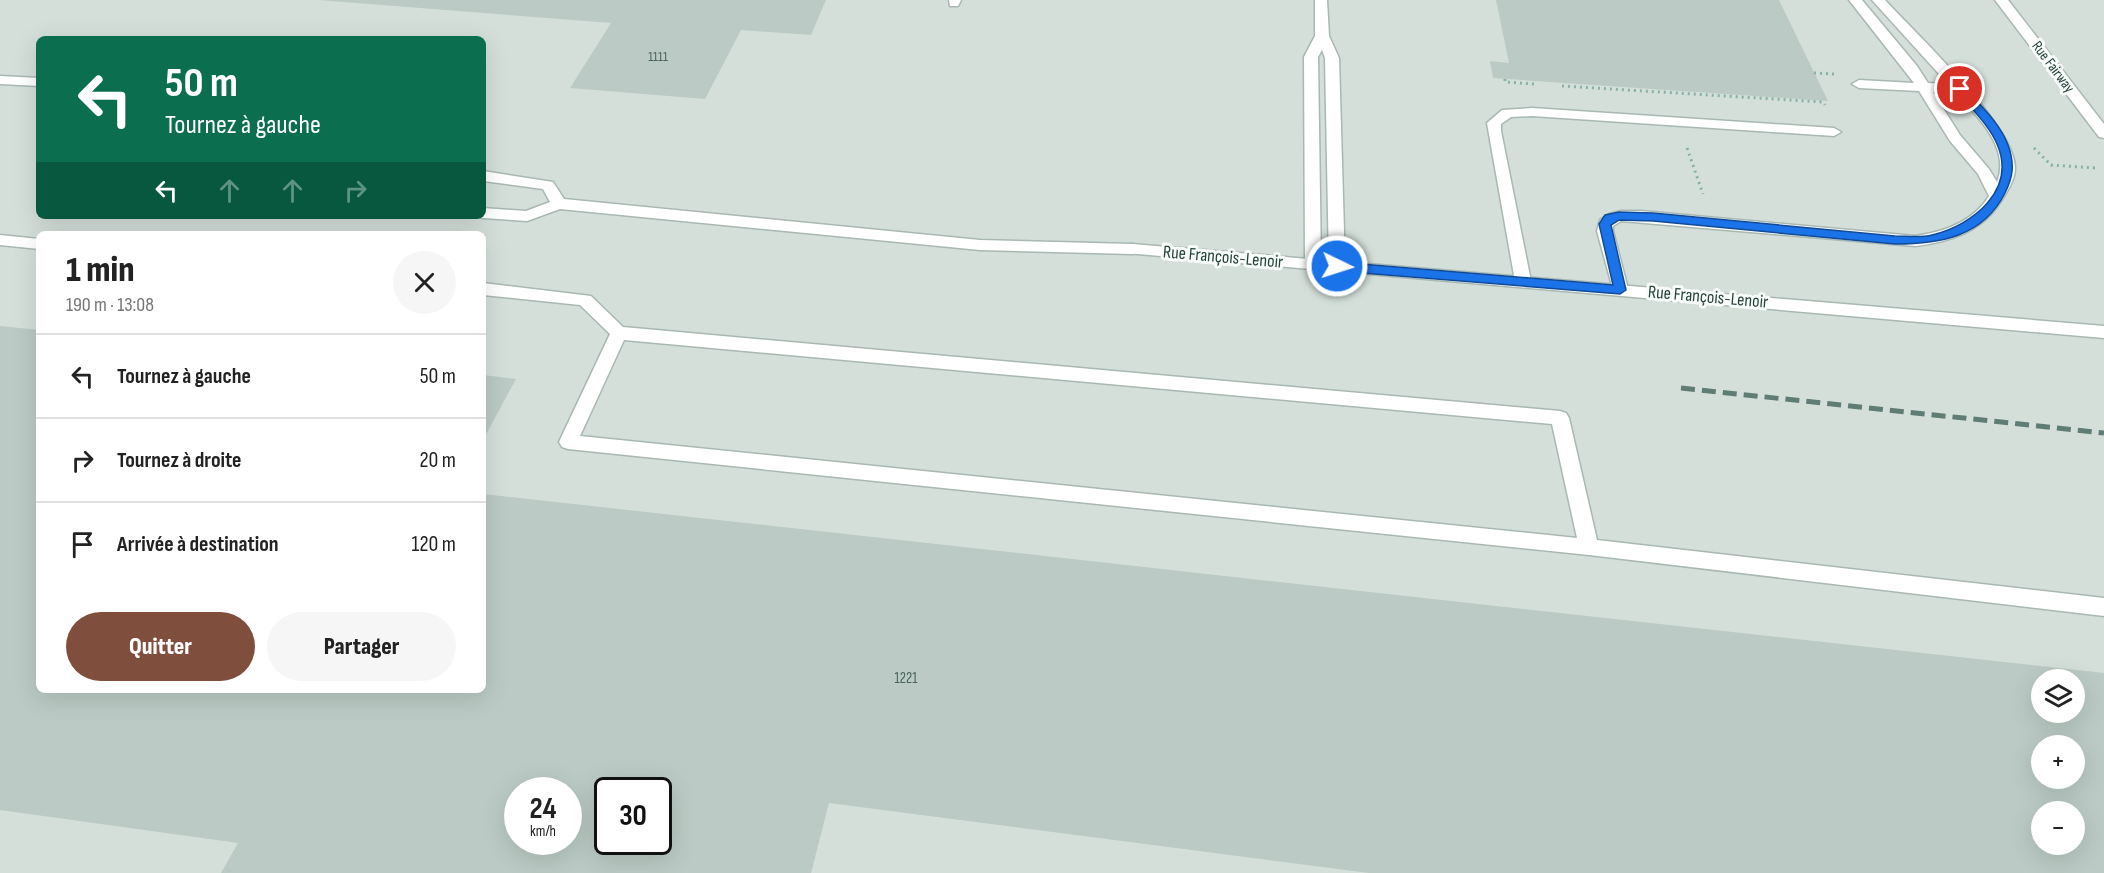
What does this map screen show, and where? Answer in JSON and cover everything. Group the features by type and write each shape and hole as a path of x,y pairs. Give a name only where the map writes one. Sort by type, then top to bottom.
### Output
{"street":[{"path":"1321,0 1322,36 1332,57 1337,266"},
{"path":"1855,0 1927,89 1955,138 1984,172 1997,196"},
{"path":"1620,290 1605,231 1605,224 1609,218 1653,217 1915,241 1931,240 1963,229 1980,219 1993,206 2007,179 2008,168 2003,145 1990,123 1878,0"},
{"name":"Rue Fairway","path":"2001,0 2104,134"},
{"path":"1312,264 1311,57 1322,36"},
{"path":"0,80 36,82"},
{"path":"1859,84 1960,89"},
{"path":"1523,281 1494,131 1494,123 1507,112 1834,132"},
{"path":"486,177 548,185 559,204 527,216 486,213"},
{"name":"Rue François-Lenoir","path":"559,204 980,245 1132,249 2104,332"},
{"path":"0,240 36,244"},
{"path":"486,290 585,300 619,333 1560,418 1589,547"},
{"path":"619,333 568,442 1589,547 2104,607"}],"path":[{"path":"1814,73 1836,74"},
{"path":"2026,141 2051,165 2095,168"},
{"path":"1685,143 1702,192"}],"shaded area":[{"path":"0,0 2104,0 2104,873 0,873"}],"building":[{"path":"318,0 826,0 811,35 741,30 705,99 570,88 611,23"},
{"path":"1496,0 1779,0 1828,101 1493,78 1490,61 1509,63"},
{"path":"0,326 36,330 36,693 486,693 486,494 2068,669 2031,669 2031,723 2085,723 2085,671 2104,673 2104,873 1369,873 829,803 811,873 221,873 238,843 0,810"},
{"path":"486,375 516,379 486,434"}],"railway":[{"path":"1681,388 2104,433"}],"route":[{"path":"1337,266 1620,290 1605,231 1605,224 1609,218 1619,216 1653,217 1895,240 1931,240 1963,229 1980,219 1993,206 2007,179 2008,168 2003,145 1990,123 1960,89"}]}
